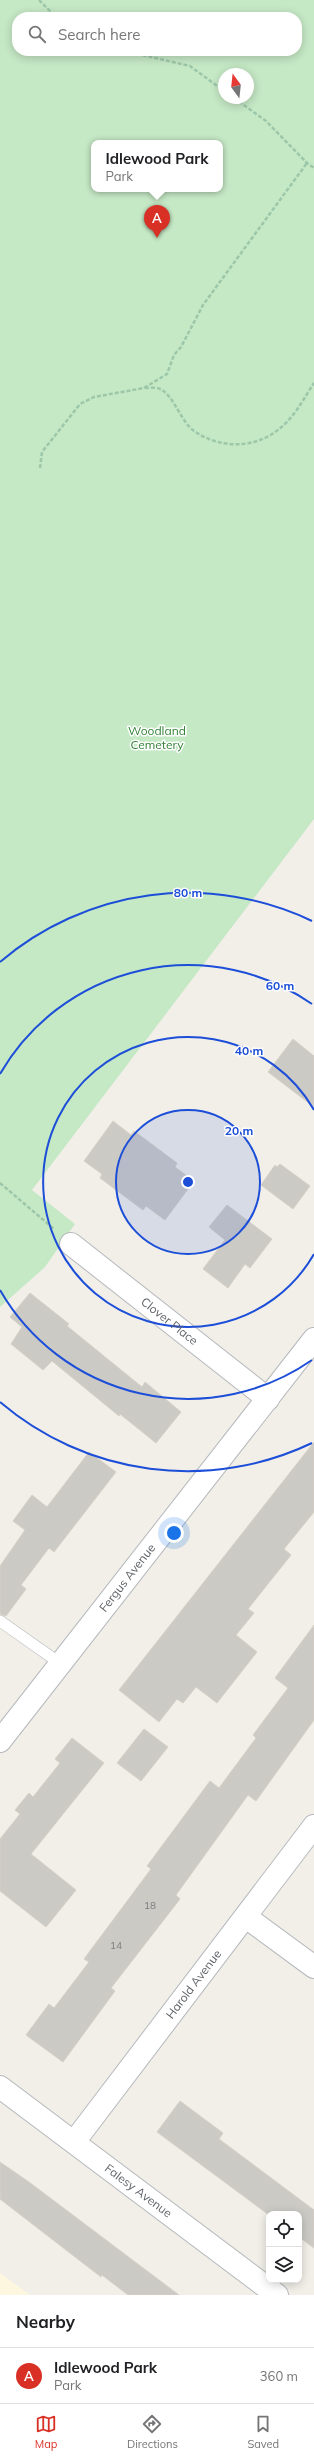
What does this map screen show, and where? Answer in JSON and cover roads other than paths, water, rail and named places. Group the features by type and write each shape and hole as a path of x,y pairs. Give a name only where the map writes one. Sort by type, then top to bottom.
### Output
{"street":[{"name":"Clover Place","path":"71,1244 268,1399"},
{"name":"Fergus Avenue","path":"0,1741 314,1339"},
{"name":"Harold Avenue","path":"74,2142 314,1826"},
{"path":"246,1917 314,1967"},
{"name":"Falesy Avenue","path":"0,2087 277,2295"}],"lane":[{"path":"0,1621 61,1664"}],"place":[{"name":"Idlewood Park","path":"157,238"}],"park label":[{"name":"Woodland Cemetery","path":"157,738"}]}
